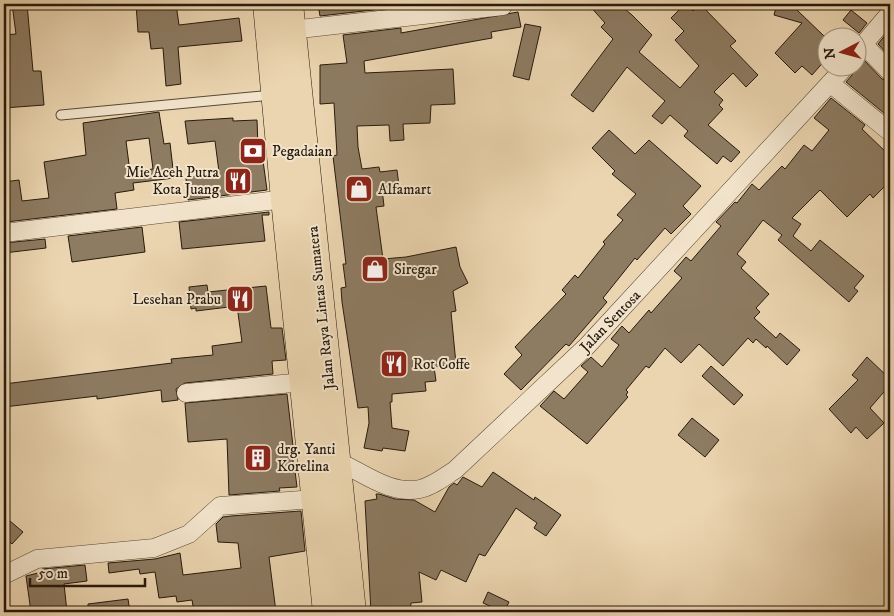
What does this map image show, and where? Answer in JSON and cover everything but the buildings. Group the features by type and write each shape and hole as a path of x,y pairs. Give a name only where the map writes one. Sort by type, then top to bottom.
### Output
{"highway":[{"name":"Jalan Raya Lintas Sumatera","path":"268,4 285,199 327,612"},
{"name":"Jalan Raya Lintas Sumatera","path":"290,17 338,461 352,612"}],"street":[{"path":"290,17 503,6"},
{"path":"866,42 890,13"},
{"path":"866,54 890,72"},
{"name":"Jalan Sentosa","path":"310,452 338,461 375,480 404,489 420,489 455,470 600,333 835,78"},
{"path":"830,83 890,132"},
{"path":"4,233 285,199"},
{"path":"186,393 304,382"},
{"path":"4,575 38,559 154,548 189,534 220,506 315,499"}],"lane":[{"path":"61,115 275,95"}],"place":[{"name":"Pegadaian","path":"253,151"},
{"name":"Mie Aceh Putra Kota Juang","path":"238,181"},
{"name":"Alfamart","path":"359,189"},
{"name":"Siregar","path":"375,269"},
{"name":"Lesehan Prabu","path":"240,299"},
{"name":"Rot Coffe","path":"394,364"},
{"name":"drg. Yanti Korelina","path":"258,458"}]}
